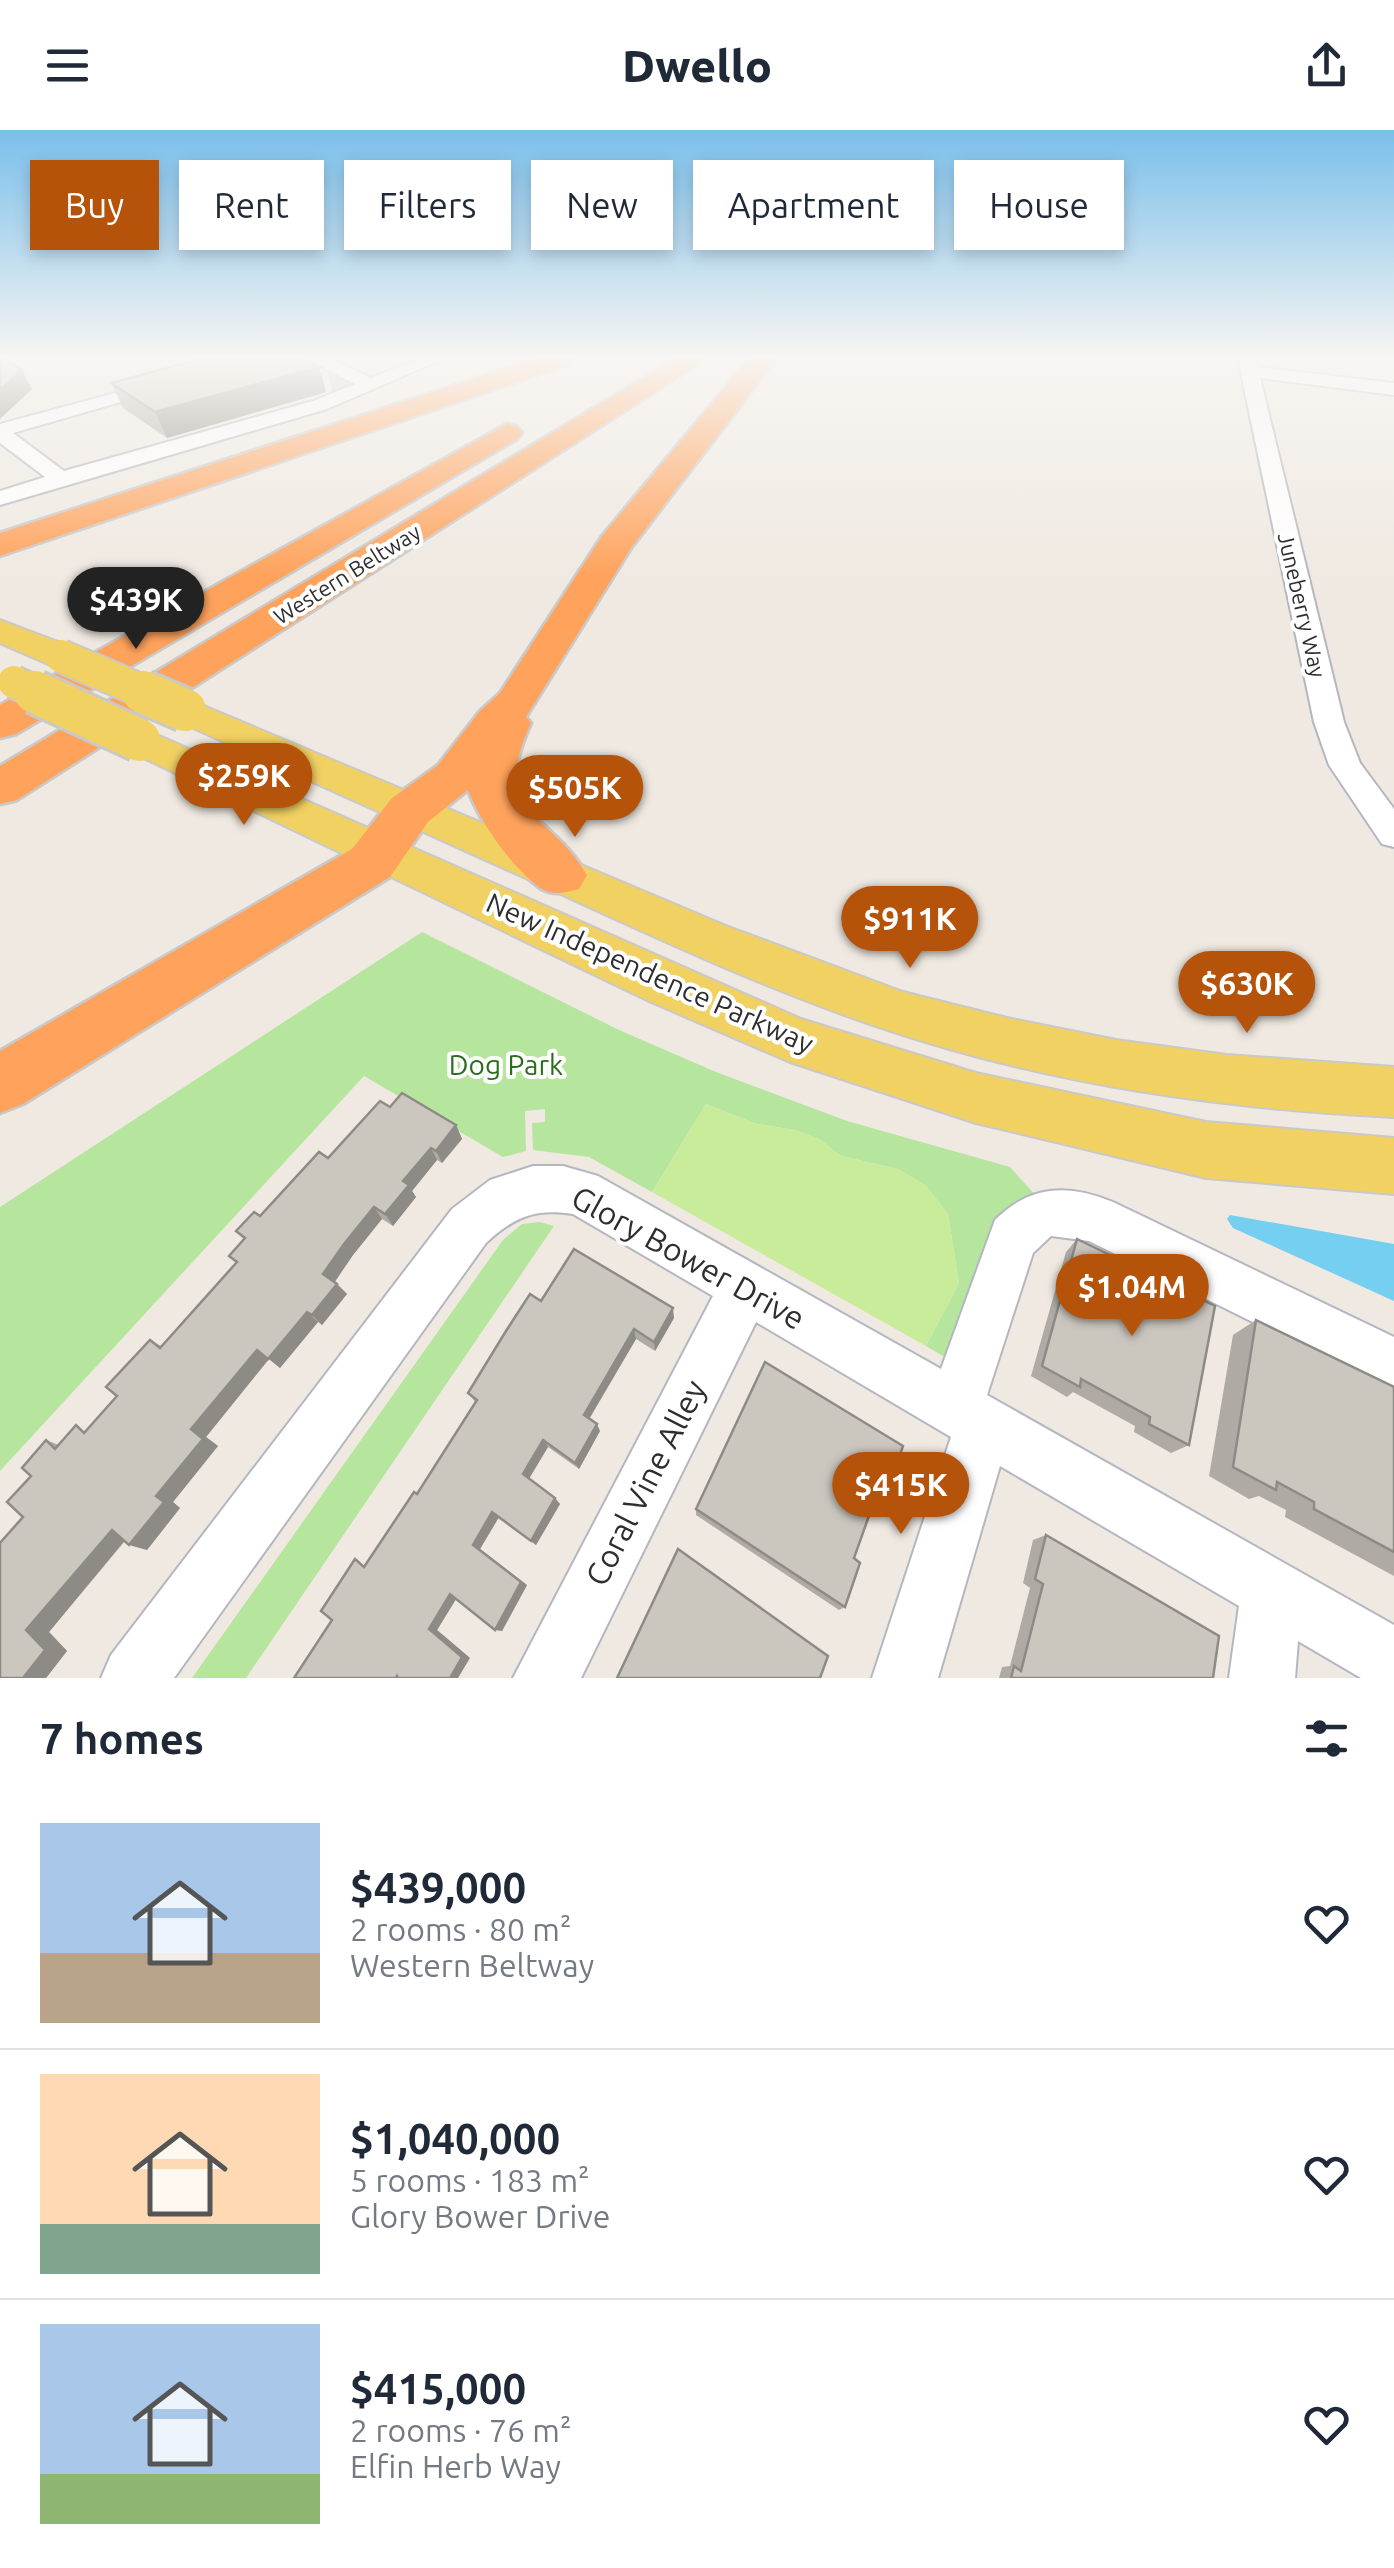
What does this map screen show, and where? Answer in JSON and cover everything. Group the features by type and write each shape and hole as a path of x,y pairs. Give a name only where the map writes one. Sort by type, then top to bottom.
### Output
{"highway":[{"path":"0,545 343,431"},
{"name":"Western Beltway","path":"0,724 510,431"},
{"name":"Western Beltway","path":"0,788 576,431"},
{"path":"560,875 501,812 491,790 492,754 516,702 615,544 705,431"},
{"path":"0,1084 357,875 395,830 455,776 496,721 516,702"}],"main road":[{"name":"New Independence Parkway","path":"0,630 184,710 667,986 790,1039 976,1098 1206,1150 1394,1166"},
{"name":"New Independence Parkway","path":"7,679 138,740 395,830 560,875 821,986 952,1028 1093,1060 1321,1089 1394,1092"}],"street":[{"path":"0,498 226,431"},
{"name":"Juneberry Way","path":"1263,431 1328,722 1345,765 1394,836"},
{"path":"3,436 61,479"},
{"name":"Glory Bower Drive","path":"134,1678 469,1226 492,1202 520,1190 552,1186 581,1192 1394,1662"},
{"path":"905,1678 1013,1238 1028,1220 1049,1212 1070,1212 1096,1219 1394,1364"},
{"name":"Coral Vine Alley","path":"546,1678 746,1287"},
{"path":"1262,1678 1272,1591"}],"green space":[{"name":"Dog Park","path":"422,932 619,1030 716,1072 847,1121 1010,1167 1037,1197 948,1359 926,1346 959,1283 948,1214 926,1186 898,1169 841,1156 819,1139 795,1130 757,1124 706,1104 652,1192 589,1157 533,1150 532,1123 545,1122 545,1109 525,1111 526,1151 503,1157 364,1076 0,1471 0,1207"},
{"path":"706,1104 757,1124 795,1130 819,1139 841,1156 898,1169 926,1186 948,1214 959,1283 926,1346 652,1192"},
{"path":"540,1222 554,1226 246,1678 192,1678 503,1240 522,1224"}],"water":[{"path":"1230,1215 1394,1244 1394,1301 1233,1228 1227,1219"}],"building":[{"path":"402,1093 456,1125 436,1151 431,1148 403,1181 409,1185 385,1214 374,1207 344,1244 323,1274 337,1284 312,1315 307,1312 268,1359 257,1350 191,1429 203,1439 156,1496 164,1502 129,1545 112,1530 26,1630 45,1650 23,1678 0,1678 0,1543 23,1517 7,1502 31,1476 22,1468 46,1440 55,1449 76,1425 84,1433 117,1396 106,1387 150,1340 160,1348 237,1262 229,1256 245,1238 236,1231 254,1212 260,1216 319,1152 328,1158 380,1101 390,1107"},
{"path":"1077,1239 1215,1306 1189,1445 1149,1424 1150,1417 1081,1379 1080,1387 1042,1366"},
{"path":"574,1249 673,1308 654,1342 634,1329 584,1415 597,1424 575,1463 543,1440 523,1474 555,1498 531,1541 492,1512 473,1545 521,1582 495,1630 450,1594 429,1629 462,1657 450,1678 294,1678 332,1620 321,1611 355,1559 364,1567 414,1492 417,1494 477,1400 468,1393 506,1331 530,1294 541,1301"},
{"path":"1256,1320 1394,1387 1394,1552 1314,1509 1314,1502 1277,1482 1276,1490 1233,1467"},
{"path":"765,1362 903,1446 889,1487 881,1482 854,1558 860,1563 845,1607 696,1509"},
{"path":"1046,1535 1219,1636 1213,1678 1011,1678 1014,1666 1021,1671 1043,1584 1035,1579"},
{"path":"678,1549 828,1656 820,1678 617,1678"}]}
